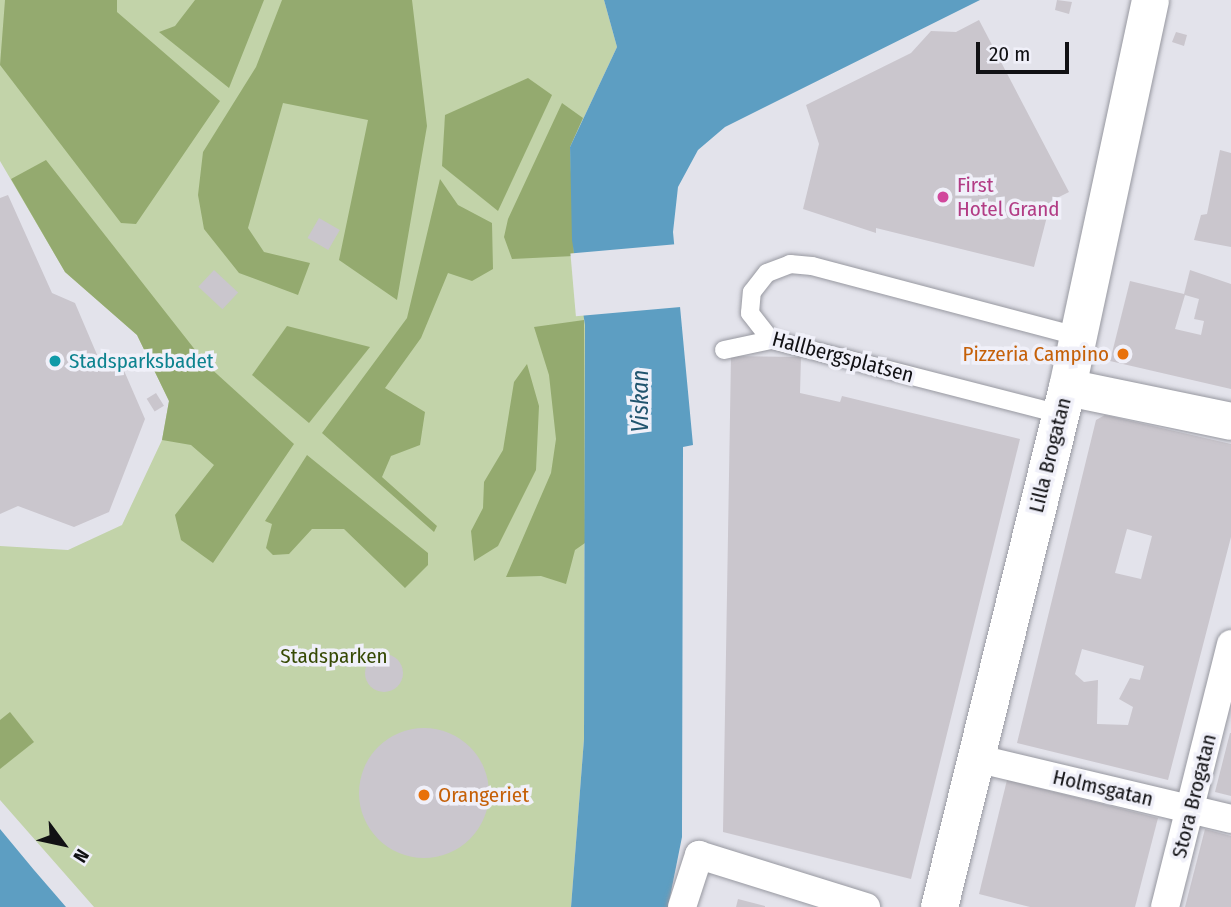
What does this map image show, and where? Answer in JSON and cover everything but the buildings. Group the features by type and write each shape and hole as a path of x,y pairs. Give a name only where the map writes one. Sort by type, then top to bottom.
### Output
{"street":[{"name":"Lilla Brogatan","path":"939,907 1063,400 1150,0"},
{"path":"1063,400 1231,421"},
{"name":"Stora Brogatan","path":"1165,907 1231,644"},
{"name":"Holmsgatan","path":"975,758 1231,819"},
{"path":"682,907 699,855 866,907"}],"lane":[{"name":"Hallbergsplatsen","path":"1063,400 771,340 750,313 751,292 767,273 790,264 1077,336"},
{"path":"724,350 771,340"}],"green space":[{"name":"Stadsparken","path":"0,0 604,0 617,47 570,147 585,325 584,739 571,907 94,907 0,800 0,546 68,550 122,525 162,440 169,401 137,335 65,272 0,161"},
{"path":"5,0 117,0 117,12 220,101 136,224 121,223 0,65"},
{"path":"195,0 264,0 229,88 159,32 175,26"},
{"path":"282,0 412,0 427,126 397,300 339,260 368,120 283,103 248,228 264,252 310,263 298,295 239,273 204,229 198,195 203,152 256,67"},
{"path":"528,78 552,95 498,211 442,166 445,115"},
{"path":"562,103 583,118 570,147 574,256 512,259 504,237 508,219"},
{"path":"46,160 207,365 294,444 213,563 181,540 175,515 214,465 191,445 162,440 169,401 137,335 65,272 11,179"},
{"path":"440,179 458,205 492,223 493,269 472,281 448,273 421,338 385,388 425,412 420,445 391,456 382,477 437,526 434,532 322,433 407,318"},
{"path":"584,320 585,543 575,550 566,584 541,576 506,577 551,473 556,439 549,375 534,327"},
{"path":"287,326 370,347 309,423 252,375"},
{"path":"527,364 539,406 536,470 498,546 474,561 471,531 483,508 484,482 503,450 514,382"},
{"path":"307,455 428,553 428,565 405,588 344,529 312,529 289,554 273,555 266,548 272,524 265,521"},
{"path":"10,712 34,742 0,769 0,720"}],"water":[{"name":"Viskan","path":"604,0 980,0 725,127 698,150 678,187 673,232 693,445 683,447 682,837 668,907 571,907 584,739 585,325 572,240 570,147 617,47"},
{"path":"0,829 34,870 66,907 0,907"}],"pier":[{"path":"678,244 683,307 576,316 570,253"}],"place":[{"name":"First Hotel Grand","path":"943,197"},
{"name":"Pizzeria Campino","path":"1123,354"},
{"name":"Stadsparksbadet","path":"55,361"},
{"name":"Orangeriet","path":"424,795"}]}
